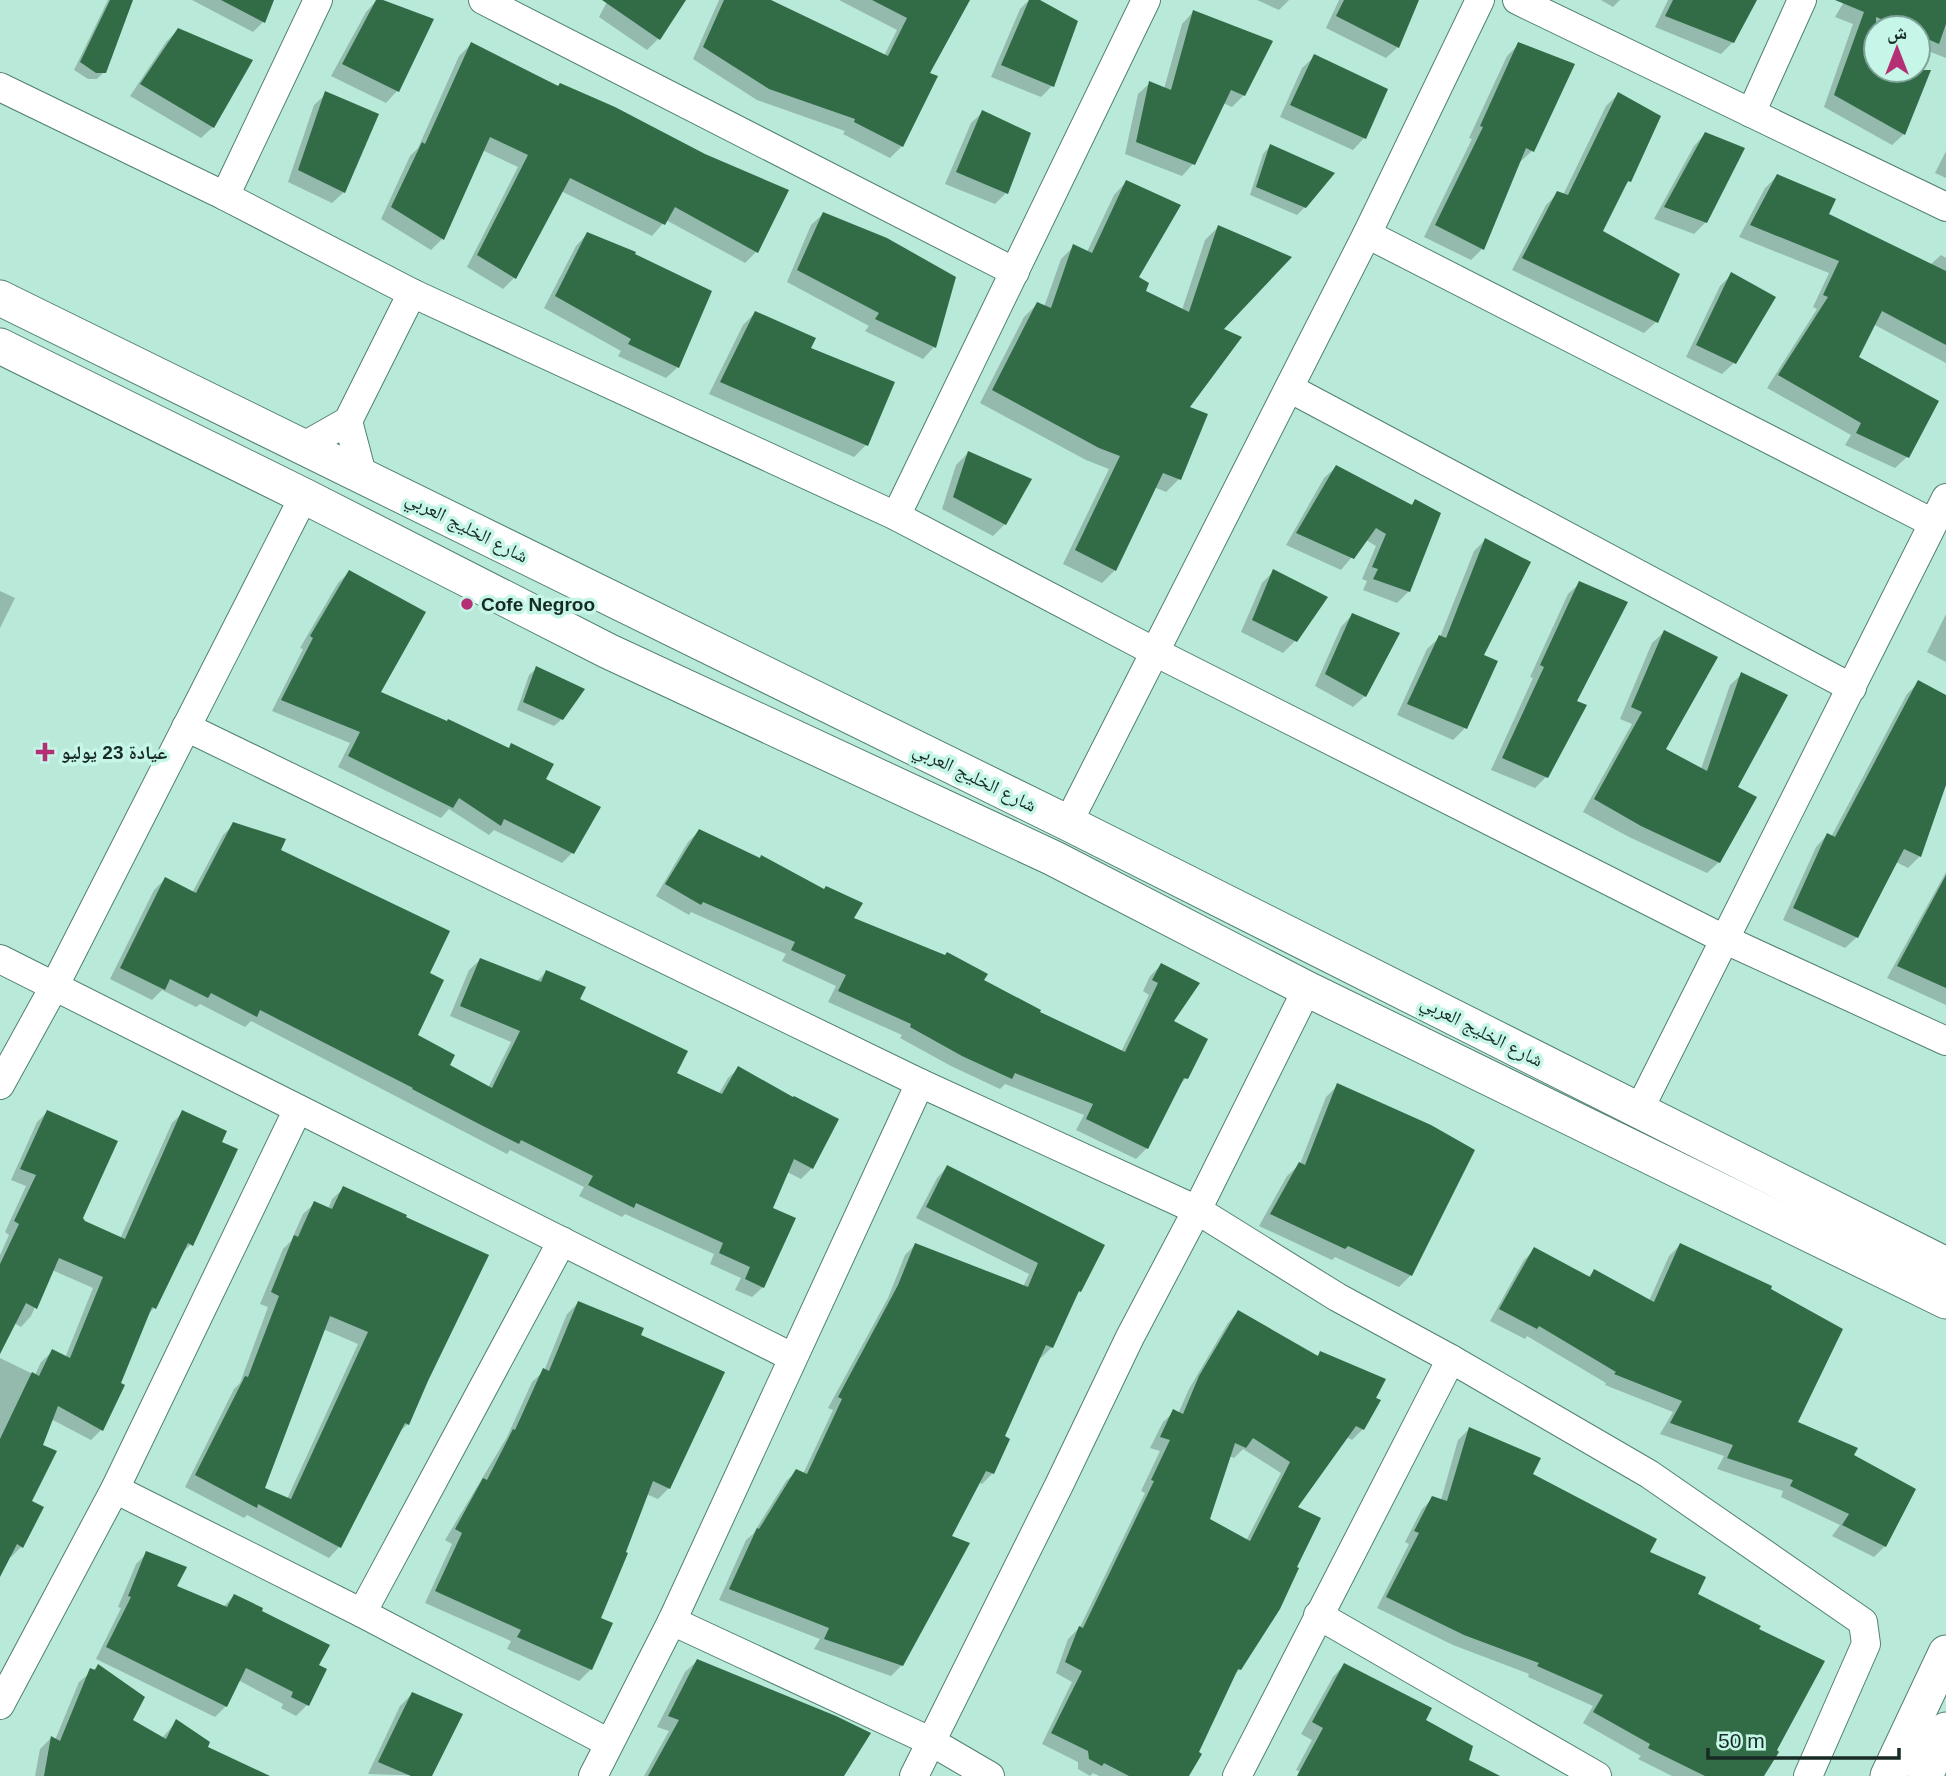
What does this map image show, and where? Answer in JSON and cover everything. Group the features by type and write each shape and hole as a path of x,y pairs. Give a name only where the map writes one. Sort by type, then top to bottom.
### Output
{"main road":[{"name":"شارع الخليج العربي","path":"0,298 1068,823 1946,1265"},
{"name":"شارع الخليج العربي","path":"0,346 304,496 608,651 1053,858 1307,989 1946,1301"},
{"path":"608,651 632,609"},
{"path":"1888,1776 1946,1653"},
{"path":"1925,1776 1946,1730"}],"street":[{"path":"225,196 318,0"},
{"path":"483,0 1015,272"},
{"path":"1068,823 1367,234 1480,0"},
{"path":"1517,0 1946,207"},
{"path":"1751,113 1802,0"},
{"path":"896,516 1015,272 1137,3"},
{"path":"0,88 225,196 412,293 896,516 1155,652 1726,940 1946,1041"},
{"path":"1367,234 1933,523"},
{"path":"304,446 348,421 412,293"},
{"path":"1289,388 1852,688"},
{"path":"348,421 362,474"},
{"path":"0,1085 54,987 304,496"},
{"path":"1638,1112 1946,498"},
{"path":"186,727 920,1083 1197,1210 1337,1297 1451,1359 1670,1486 1863,1622 1866,1644 1808,1776"},
{"path":"0,960 792,1357"},
{"path":"914,1776 1130,1337 1197,1210 1307,989"},
{"path":"593,1776 671,1620 920,1083"},
{"path":"0,1705 115,1489 298,1109"},
{"path":"362,1613 562,1241"},
{"path":"1237,1776 1451,1359"},
{"path":"115,1489 362,1613 609,1743"},
{"path":"1318,1615 1597,1776"},
{"path":"671,1620 930,1741 990,1776"}],"building":[{"path":"110,0 133,0 106,73 96,73 80,62"},
{"path":"221,0 274,0 265,23"},
{"path":"376,0 383,0 434,19 399,92 342,64"},
{"path":"602,0 686,0 660,40"},
{"path":"724,0 771,0 888,56 907,18 872,0 970,0 930,73 938,76 903,147 854,122 855,119 769,89 703,47"},
{"path":"1029,0 1040,0 1078,21 1054,87 1001,65"},
{"path":"1344,0 1419,0 1399,48 1336,16"},
{"path":"1673,0 1757,0 1734,43 1665,16"},
{"path":"1835,0 1946,0 1946,24 1939,44 1932,41 1932,14 1863,14 1864,12"},
{"path":"1193,10 1273,41 1245,96 1231,90 1195,165 1136,142 1149,81 1171,90"},
{"path":"1862,18 1862,84 1925,84 1905,135 1834,95"},
{"path":"178,28 253,60 214,128 140,84"},
{"path":"471,42 558,86 560,83 615,107 705,154 789,190 758,253 675,207 665,225 570,178 516,279 477,255 528,155 490,137 444,240 391,207 422,142 425,144"},
{"path":"1518,42 1575,64 1534,152 1526,148 1484,250 1435,225 1483,127 1480,126"},
{"path":"1314,54 1388,89 1366,139 1290,105"},
{"path":"325,91 379,114 345,193 298,170"},
{"path":"1618,92 1661,116 1631,182 1628,181 1603,231 1680,274 1658,323 1522,258 1557,191 1568,195"},
{"path":"982,110 1031,133 1008,194 956,172"},
{"path":"1705,132 1745,148 1707,223 1664,207"},
{"path":"1270,144 1335,173 1306,208 1256,187"},
{"path":"1777,174 1836,199 1829,214 1946,271 1946,345 1882,311 1859,357 1939,401 1909,458 1856,433 1861,423 1778,375 1828,297 1823,295 1839,261 1750,225"},
{"path":"1126,180 1181,205 1139,277 1149,283 1146,291 1189,312 1218,225 1292,257 1224,329 1242,337 1190,407 1208,414 1181,480 1163,473 1116,571 1075,550 1120,456 1099,448 992,390 1037,302 1051,308 1073,244 1092,253"},
{"path":"823,212 887,238 956,277 936,348 875,319 879,313 797,270"},
{"path":"587,232 636,252 635,254 712,291 679,368 628,344 631,339 555,296"},
{"path":"1731,272 1776,297 1736,364 1696,345"},
{"path":"755,311 816,338 811,348 895,382 868,446 720,382"},
{"path":"968,451 1032,479 1006,525 953,497"},
{"path":"1336,465 1412,505 1415,499 1441,513 1410,592 1373,579 1378,569 1372,567 1386,534 1376,528 1354,559 1296,533"},
{"path":"1485,538 1531,562 1484,655 1498,661 1467,729 1407,704 1439,635 1446,638"},
{"path":"1273,569 1328,597 1297,642 1252,620"},
{"path":"349,570 426,612 381,692 447,721 448,719 509,748 511,743 554,764 546,779 601,807 574,854 504,819 501,826 459,798 453,808 348,756 360,732 281,700 313,638 310,636"},
{"path":"1579,581 1628,602 1577,701 1587,705 1548,778 1502,758 1544,667 1540,665"},
{"path":"1352,613 1400,633 1366,697 1325,674"},
{"path":"1664,630 1718,657 1666,749 1707,771 1741,672 1788,695 1738,787 1757,797 1720,863 1641,826 1594,799 1642,712 1631,707"},
{"path":"536,666 585,689 563,720 523,702"},
{"path":"1918,680 1946,695 1946,785 1921,857 1904,849 1858,938 1793,908 1827,833 1835,837"},
{"path":"233,822 286,839 281,850 450,931 430,973 444,980 418,1035 455,1055 450,1065 492,1088 520,1031 460,1006 480,958 541,982 546,970 586,987 580,999 688,1051 677,1073 722,1094 738,1066 839,1119 813,1169 794,1159 773,1208 796,1218 764,1288 745,1279 750,1267 719,1253 723,1243 636,1203 634,1208 588,1185 593,1176 521,1140 519,1144 260,1010 257,1017 211,993 208,998 170,979 165,990 120,968 165,877 196,893"},
{"path":"699,829 760,858 761,855 824,889 826,886 863,903 854,918 945,955 947,952 988,974 984,980 1041,1010 1040,1012 1125,1052 1158,983 1152,980 1161,963 1200,983 1174,1021 1208,1039 1188,1079 1184,1078 1148,1149 1086,1119 1093,1104 1015,1073 1012,1079 962,1056 910,1027 911,1024 838,991 846,975 791,950 795,942 703,902 701,905 665,884"},
{"path":"1946,875 1946,988 1897,966"},
{"path":"1337,1083 1431,1125 1475,1150 1412,1276 1270,1214 1299,1162 1305,1165"},
{"path":"47,1110 118,1141 83,1218 125,1239 182,1110 227,1131 222,1142 238,1149 193,1246 188,1243 156,1309 152,1307 121,1383 125,1385 103,1431 58,1406 43,1445 57,1451 32,1501 44,1507 23,1548 17,1544 0,1577 0,1439 32,1372 39,1376 52,1349 70,1358 103,1277 59,1258 37,1309 26,1303 0,1354 0,1264 19,1224 14,1221 36,1175 20,1169"},
{"path":"947,1165 1105,1245 1081,1292 1079,1291 1053,1348 1046,1345 1005,1436 1010,1439 994,1474 986,1471 952,1536 970,1543 903,1666 824,1639 829,1628 729,1589 757,1528 759,1529 796,1469 807,1474 842,1399 838,1397 898,1285 915,1243 1028,1287 1038,1263 926,1207"},
{"path":"343,1186 489,1255 409,1425 405,1423 341,1548 258,1504 257,1508 195,1475 245,1376 248,1377 279,1296 271,1292 294,1235 298,1237 314,1201 332,1209","holes":["330,1316 368,1332 291,1499 265,1488"]},
{"path":"1680,1243 1772,1286 1771,1289 1843,1329 1798,1422 1858,1448 1854,1455 1916,1489 1886,1547 1842,1525 1849,1514 1790,1486 1793,1480 1727,1458 1733,1445 1670,1423 1682,1401 1614,1374 1616,1372 1539,1326 1537,1329 1499,1309 1534,1247 1590,1277 1594,1269 1654,1302"},
{"path":"578,1301 644,1328 641,1335 725,1372 670,1489 653,1481 626,1552 628,1553 601,1618 613,1623 592,1670 517,1637 521,1630 435,1591 462,1533 455,1529 483,1478 487,1480 513,1429 515,1430 543,1368 549,1371"},
{"path":"1238,1310 1318,1356 1320,1351 1386,1379 1376,1398 1381,1400 1364,1430 1356,1426 1298,1507 1321,1518 1280,1609 1241,1670 1238,1669 1199,1752 1202,1754 1189,1776 1129,1776 1104,1763 1102,1766 1089,1759 1088,1751 1051,1733 1082,1671 1065,1662 1079,1626 1083,1628 1154,1481 1151,1480 1170,1440 1160,1437 1173,1409 1183,1414 1199,1376","holes":["1253,1438 1290,1462 1250,1541 1210,1519 1235,1443 1246,1448"]},
{"path":"1469,1427 1541,1458 1533,1474 1657,1539 1650,1552 1706,1577 1698,1594 1761,1626 1759,1629 1825,1661 1764,1776 1705,1776 1648,1748 1650,1744 1593,1712 1603,1695 1537,1666 1539,1663 1464,1635 1386,1597 1419,1533 1414,1531 1432,1496 1447,1501"},
{"path":"146,1551 187,1567 177,1586 227,1607 234,1594 330,1645 319,1665 327,1669 309,1706 291,1697 293,1692 246,1668 227,1707 106,1647 131,1597 128,1596"},
{"path":"697,1659 871,1733 844,1776 648,1776 679,1720 668,1716"},
{"path":"1344,1663 1432,1708 1426,1720 1473,1746 1469,1760 1500,1776 1297,1776 1323,1728 1312,1722"},
{"path":"98,1664 145,1697 133,1720 166,1739 176,1719 210,1742 208,1747 270,1776 44,1776 51,1736 60,1741 90,1668 95,1670"},
{"path":"412,1692 463,1714 432,1776 411,1776 378,1762"}],"place":[{"name":"Cofe Negroo","path":"467,604"},
{"name":"عيادة 23 يوليو","path":"45,752"}]}
